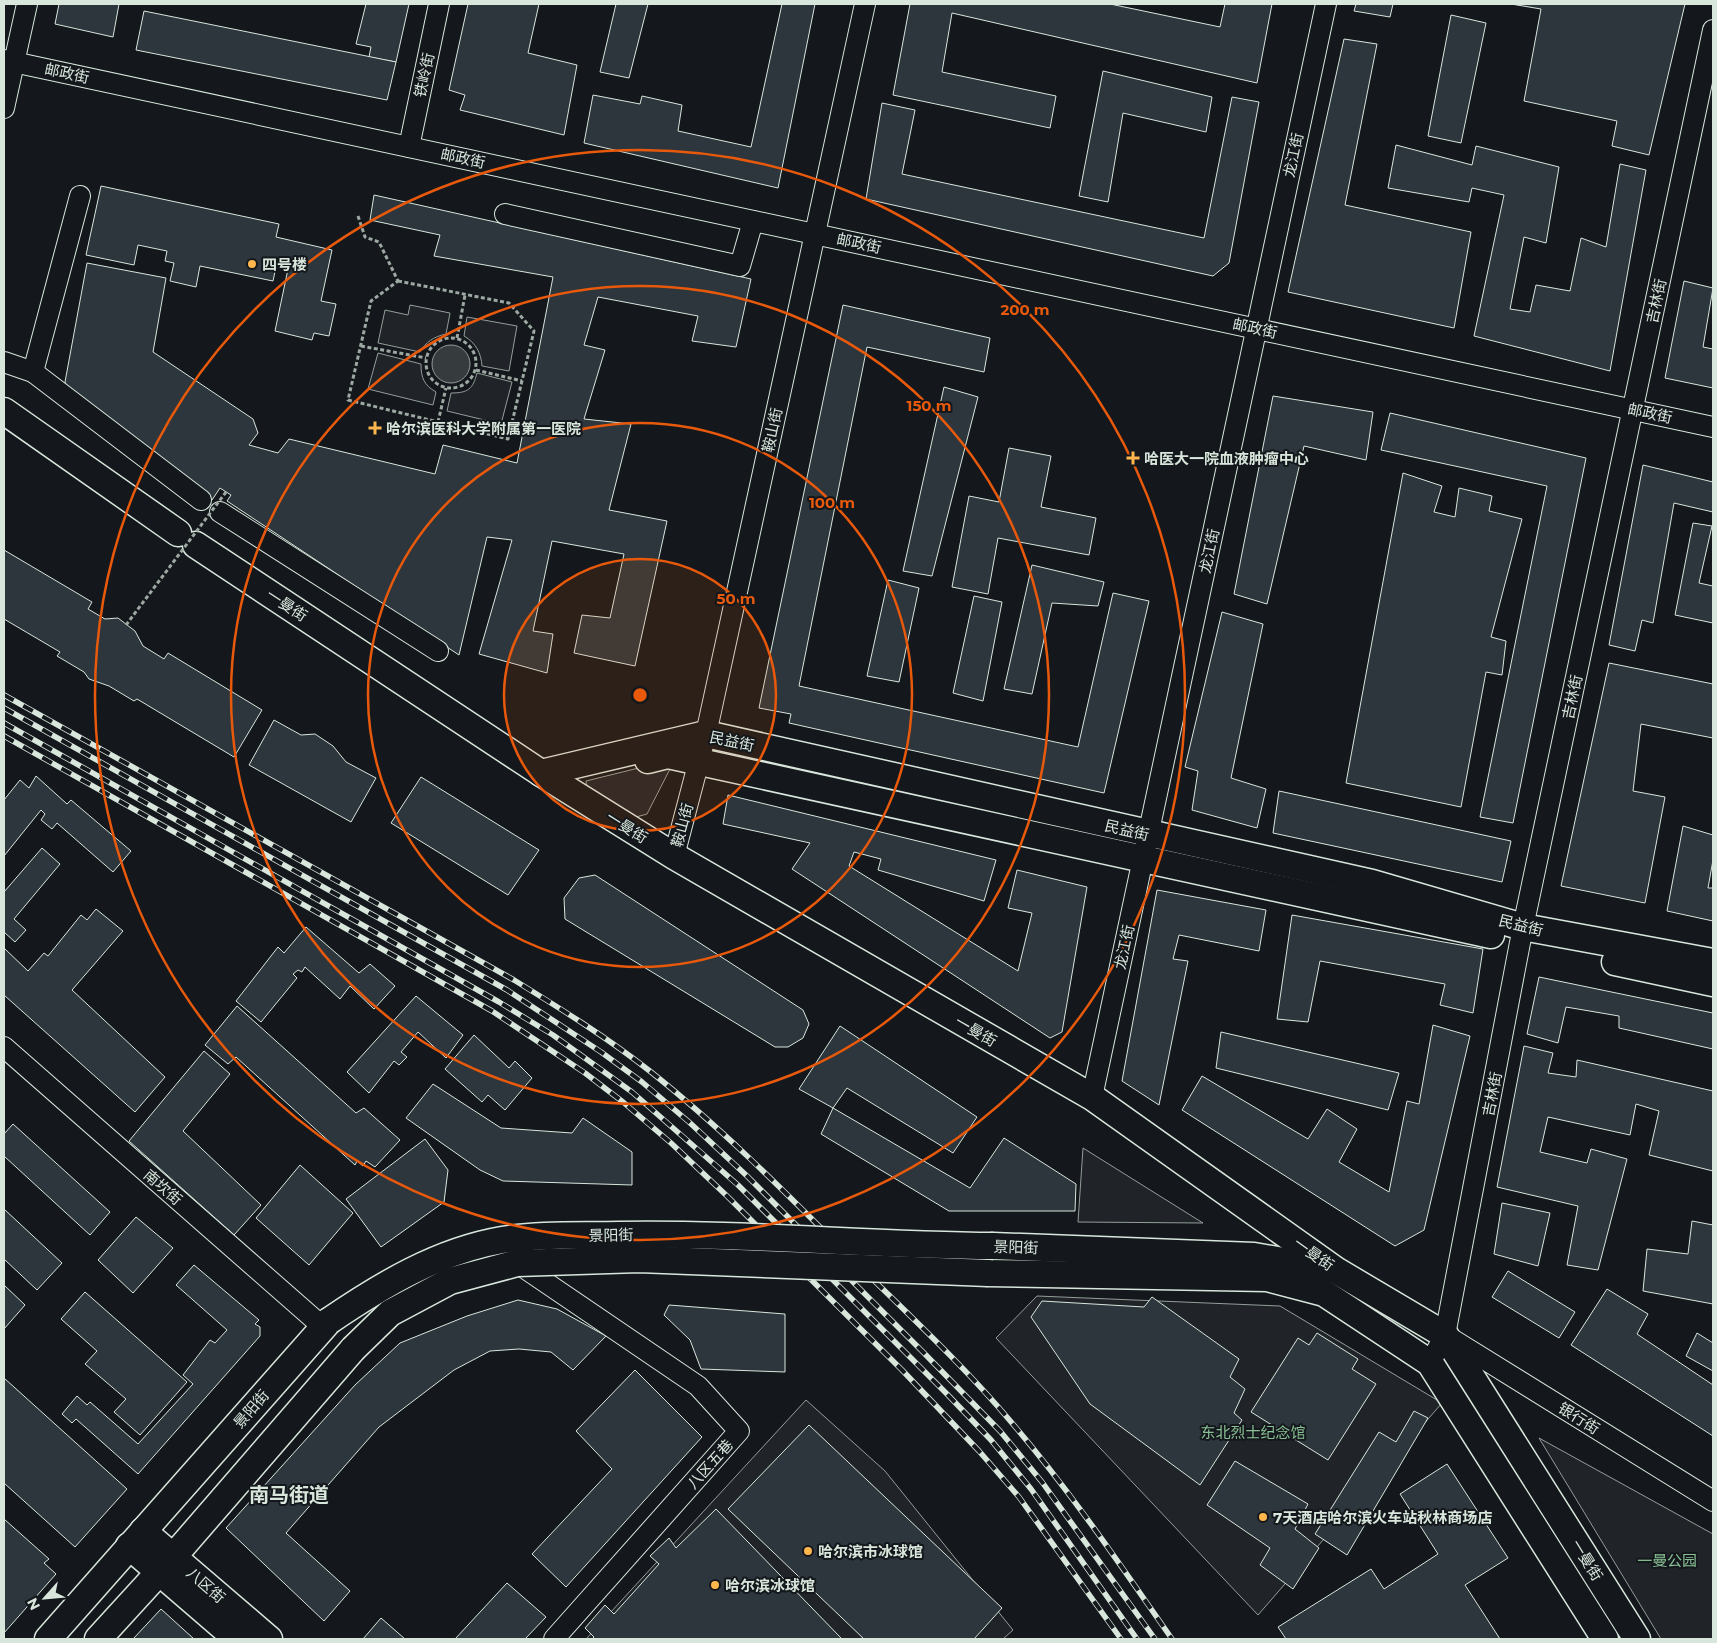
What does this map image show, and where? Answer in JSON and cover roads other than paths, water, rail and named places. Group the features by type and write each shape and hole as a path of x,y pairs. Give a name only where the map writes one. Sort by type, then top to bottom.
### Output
{"main road":[{"name":"一曼街","path":"4,411 187,539 548,777 674,856 1092,1097 1337,1271 1445,1334 1637,1639"},
{"name":"民益街","path":"548,777 706,734 1145,846 1522,934 1713,983"},
{"name":"民益街","path":"548,777 668,755 699,763 1145,846"},
{"name":"民益街","path":"1522,934 1713,962"},
{"name":"景阳街","path":"48,1639 326,1324 359,1300 417,1267 502,1240 533,1237 682,1234 1254,1256 1337,1271"},
{"name":"景阳街","path":"98,1639 166,1564 353,1348 390,1313 450,1281 517,1263 639,1259 988,1273 1267,1278"},
{"name":"一曼街","path":"1267,1278 1324,1292 1430,1363 1606,1639"},
{"name":"八区街","path":"136,1539 166,1564 270,1639"},
{"name":"八区街","path":"166,1564 237,1639"}],"street":[{"path":"4,108 9,61 27,4"},
{"name":"铁岭街","path":"409,147 439,4"},
{"name":"鞍山街","path":"674,856 706,734 866,4"},
{"name":"龙江街","path":"1092,1097 1326,4"},
{"name":"吉林街","path":"1430,1363 1445,1334 1522,934 1713,30"},
{"name":"邮政街","path":"9,61 1713,427"},
{"path":"34,372 80,196"},
{"path":"505,214 740,266 753,220"},
{"path":"4,362 34,372 202,500"},
{"path":"220,512 438,651"},
{"name":"南坎街","path":"4,1046 326,1324"},
{"name":"八区五巷","path":"517,1263 698,1386 739,1431 554,1639"},
{"name":"银行街","path":"1445,1334 1713,1501"}],"railway":[{"path":"4,695 514,980 635,1059 725,1135 972,1378 1034,1449 1075,1502 1172,1639"},
{"path":"4,708 507,990 601,1052 642,1082 689,1122 747,1176 1000,1431 1042,1482 1155,1639"},
{"path":"4,723 499,1002 553,1035 632,1092 738,1185 991,1440 1031,1489 1137,1639"},
{"path":"4,736 492,1011 585,1073 623,1102 671,1143 727,1196 902,1370 979,1451 1019,1497 1121,1639"}],"place":[{"name":"四号楼","path":"252,264"},
{"name":"哈尔滨医科大学附属第一医院","path":"375,428"},
{"name":"哈医大一院血液肿瘤中心","path":"1133,458"},
{"name":"7天酒店哈尔滨火车站秋林商场店","path":"1263,1517"},
{"name":"哈尔滨市冰球馆","path":"808,1551"},
{"name":"哈尔滨冰球馆","path":"715,1585"}],"district":[{"name":"南马街道","path":"289,1495"}],"park label":[{"name":"东北烈士纪念馆","path":"1253,1432"},
{"name":"一曼公园","path":"1667,1560"}]}
